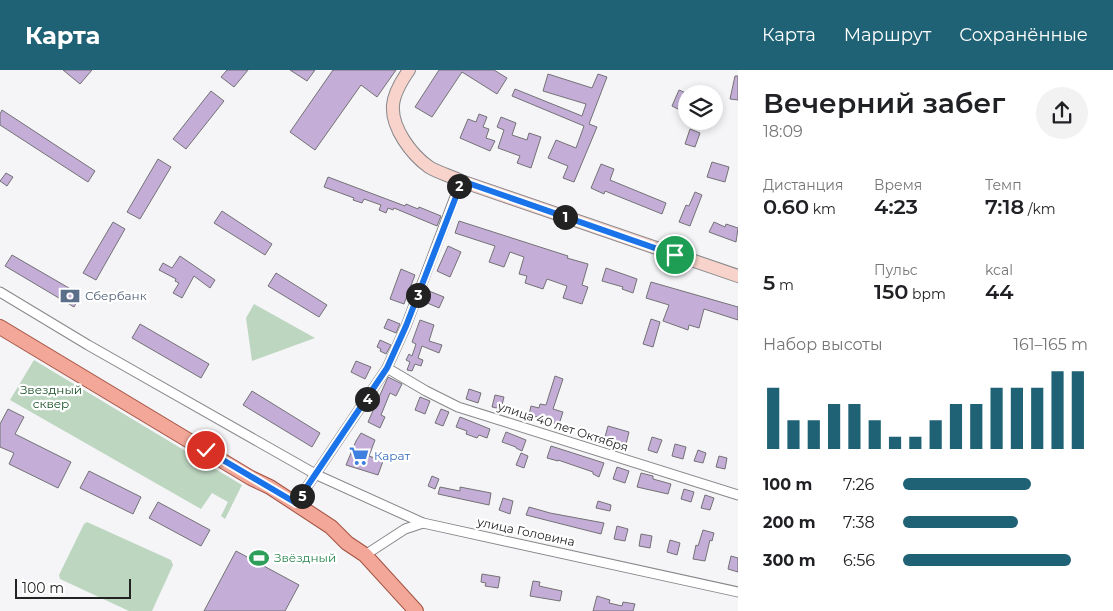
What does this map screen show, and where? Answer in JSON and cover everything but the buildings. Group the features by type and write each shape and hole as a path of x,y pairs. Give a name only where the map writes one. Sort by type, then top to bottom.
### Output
{"main road":[{"path":"408,70 396,93 393,105 394,119 404,140 415,154 430,167 462,181 738,276"},
{"path":"0,327 251,478 296,503 331,527 347,543 365,555 416,611"}],"street":[{"path":"296,503 317,475 387,368 406,326 462,181"},
{"name":"улица Головина","path":"0,292 88,345 317,475 423,522 738,592"},
{"name":"улица 40 лет Октября","path":"387,368 458,407 738,495"},
{"path":"365,555 404,529 423,522"}],"green space":[{"path":"254,304 315,338 252,361 246,318"},
{"name":"Звездный сквер","path":"34,360 242,485 225,519 221,516 228,502 212,493 201,509 10,400"},
{"path":"87,522 171,560 173,565 152,611 129,611 60,579 59,575 84,524"}],"place":[{"name":"Сбербанк","path":"70,296"},
{"name":"Карат","path":"359,456"},
{"name":"Звёздный","path":"259,558"}],"route":[{"path":"206,450 296,503 317,475 387,368 406,326 462,181 675,255"}]}
